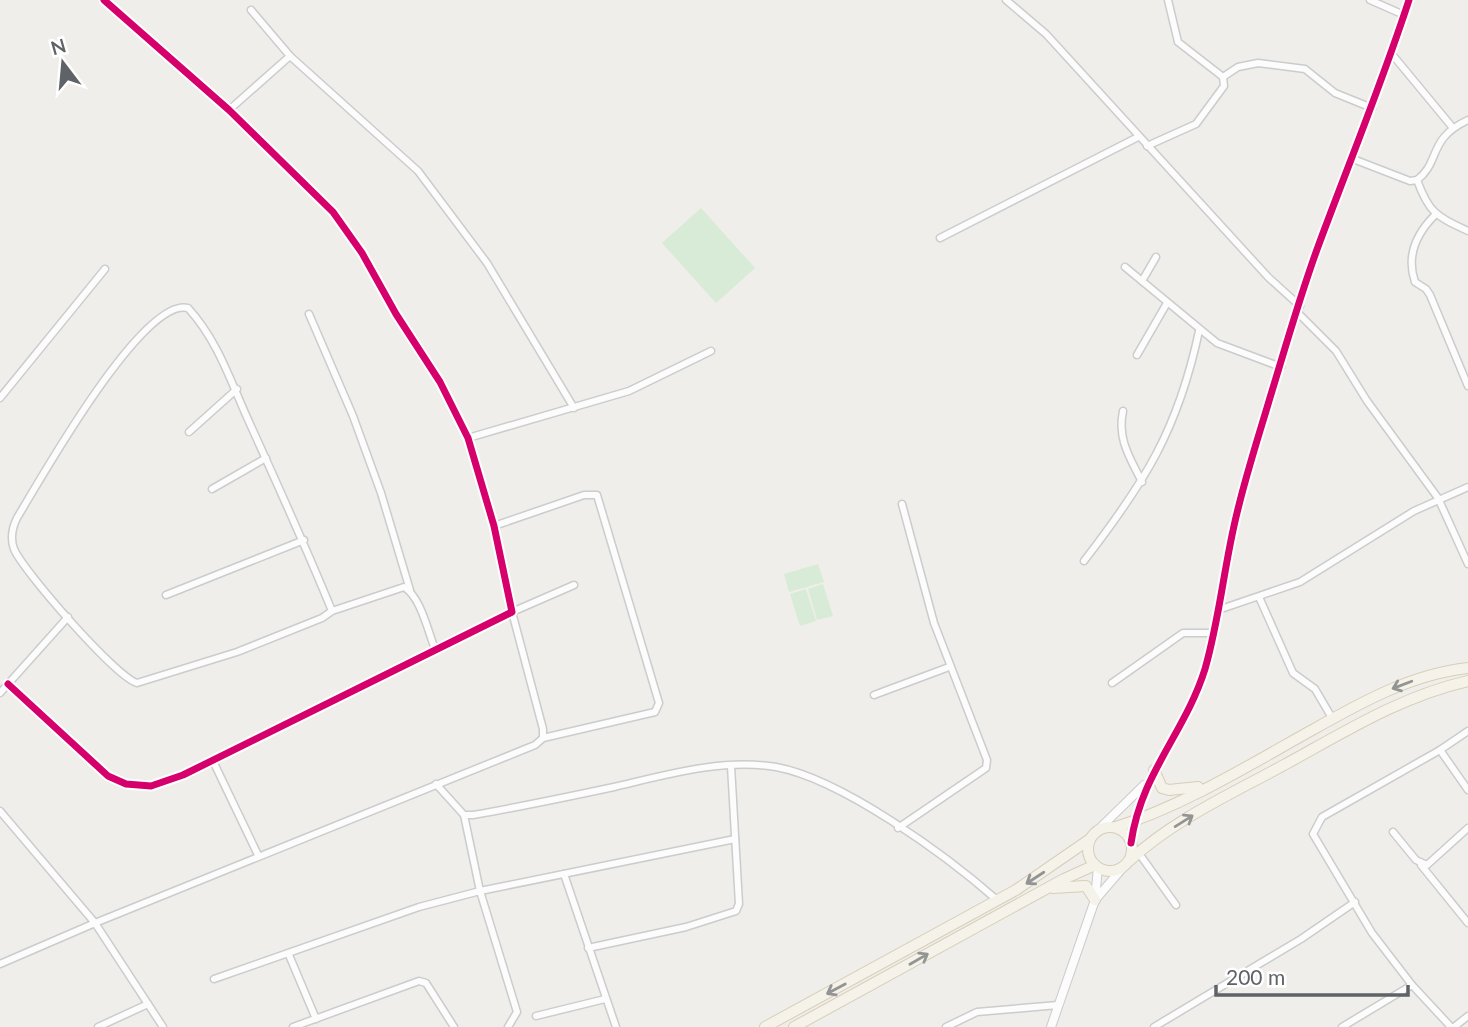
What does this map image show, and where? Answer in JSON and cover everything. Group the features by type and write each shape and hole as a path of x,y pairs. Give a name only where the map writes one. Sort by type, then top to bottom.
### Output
{"main road":[{"path":"765,1027 997,900 1094,834 1134,821 1212,784 1357,706 1412,682 1468,668"},
{"path":"1094,834 1088,851 1097,866 1110,871 1127,862 1134,848 1364,721 1414,696 1468,681"},
{"path":"1357,706 1364,721"},
{"path":"1154,770 1163,788 1169,790 1212,784"},
{"path":"1116,827 1126,833 1134,848"},
{"path":"794,1027 1049,888 1097,866"},
{"path":"1049,888 1075,884 1086,886 1096,900"}],"street":[{"path":"104,0 229,110 333,212 440,382 468,438 494,526 543,738"},
{"path":"1147,146 1196,124 1224,86 1223,77 1178,42 1168,0"},
{"path":"1370,0 1404,15"},
{"path":"1094,834 1146,783 1175,735 1203,674 1221,609 1237,513 1281,367 1318,246 1372,108 1409,0"},
{"path":"1007,1 1046,34 1336,351 1367,401 1438,498 1468,564"},
{"path":"251,10 290,55 418,171 487,263 574,408"},
{"path":"1391,53 1452,128"},
{"path":"229,110 290,55"},
{"path":"1223,77 1238,67 1258,63 1305,69 1335,93 1372,108"},
{"path":"1353,159 1410,181 1417,180 1423,175 1441,138 1452,128 1468,120"},
{"path":"940,238 1138,137"},
{"path":"1417,180 1425,202 1435,215 1468,231"},
{"path":"1435,215 1417,237 1413,249 1412,274 1415,282 1430,295 1468,386"},
{"path":"1142,281 1156,257"},
{"path":"1125,267 1199,331 1241,354 1281,367"},
{"path":"0,398 105,269"},
{"path":"1137,355 1167,303"},
{"path":"332,611 304,540 237,389 202,324 188,308 169,308 140,334 102,383 12,529 13,547 19,560 68,617 127,678 145,683 237,652 322,618 332,611 404,587 410,590"},
{"path":"309,314 353,416 381,493 410,590 435,649"},
{"path":"1084,561 1142,482 1166,437 1183,398 1199,331"},
{"path":"468,438 574,408 651,382 711,351"},
{"path":"189,432 237,389"},
{"path":"1123,411 1120,425 1122,442 1142,482"},
{"path":"212,489 266,458"},
{"path":"1221,609 1300,582 1338,556 1438,498 1468,487"},
{"path":"0,964 258,855 535,745 543,738 655,712 659,702 597,495 584,495 494,526"},
{"path":"898,828 986,768 987,760 933,623 902,503"},
{"path":"166,595 304,540"},
{"path":"8,684 108,776 126,784 151,786 213,761 435,649 574,585"},
{"path":"1259,597 1293,673 1315,689 1332,718"},
{"path":"0,693 68,617"},
{"path":"1112,683 1183,633 1215,633"},
{"path":"874,695 949,667"},
{"path":"1468,731 1440,750 1322,817 1316,824 1314,834 1318,847 1372,933 1412,985 1451,1027 1468,1016"},
{"path":"1440,750 1468,790"},
{"path":"213,761 258,855"},
{"path":"588,948 686,927 736,911 739,904 731,766"},
{"path":"464,815 581,794 679,772 731,766 776,767 795,772 849,798 973,879 997,900"},
{"path":"1146,783 1134,821 1134,848 1176,905"},
{"path":"436,784 464,815 480,891 517,1013 508,1027"},
{"path":"0,811 95,923 163,1027"},
{"path":"1421,865 1430,864 1468,828"},
{"path":"1393,832 1468,923"},
{"path":"214,979 289,955 326,939 480,891 735,839"},
{"path":"1096,900 1127,862"},
{"path":"1051,1027 1096,900 1097,866"},
{"path":"564,874 616,1027"},
{"path":"1154,1027 1301,939 1355,902"},
{"path":"289,955 316,1019"},
{"path":"293,1027 419,981 426,983 454,1027"},
{"path":"1342,1027 1412,985"},
{"path":"536,1016 606,999"},
{"path":"98,1027 148,1004"},
{"path":"946,1027 977,1012 1058,1005"}],"green space":[{"path":"701,208 755,268 716,303 662,243"},
{"path":"818,564 824,582 789,592 784,574"},
{"path":"823,584 833,616 817,620 808,589"},
{"path":"806,589 816,621 800,626 790,594"}],"cycle path":[{"path":"8,684 108,776 126,784 151,786 183,775 512,612 494,526 468,438 440,382 396,314 362,253 333,212 229,110 104,0"},
{"path":"1131,843 1144,795 1205,669 1241,499 1293,322 1312,263 1409,0"}]}
